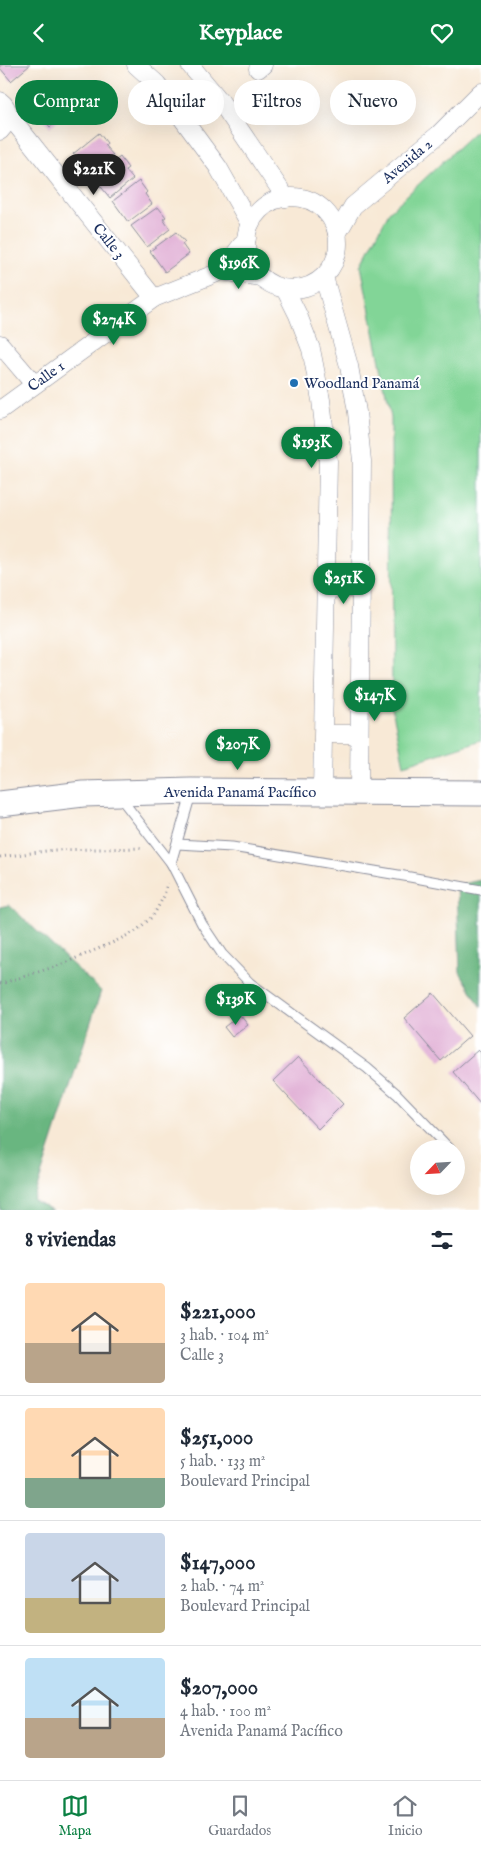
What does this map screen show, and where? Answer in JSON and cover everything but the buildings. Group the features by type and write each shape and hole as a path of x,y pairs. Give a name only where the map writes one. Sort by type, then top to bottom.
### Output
{"main road":[{"name":"Avenida Panamá Pacífico","path":"0,804 83,794 191,791 481,793"}],"street":[{"path":"136,65 157,84 218,167 249,231 247,252 252,265 260,277 272,285 286,289 300,289 314,284 324,277 334,263 338,249 337,234 330,218 319,206"},
{"path":"190,65 222,102 286,197"},
{"name":"Avenida 2","path":"337,234 353,206 438,135 481,92"},
{"name":"Calle 3","path":"0,131 5,126 4,107"},
{"name":"Calle 3","path":"4,107 154,298"},
{"path":"260,277 222,271 249,231 259,211 272,202 286,197 303,199 319,206 353,206"},
{"name":"Calle 1","path":"0,410 154,298 222,271"},
{"path":"324,277 349,366 357,412 362,461 359,793"},
{"path":"286,289 310,349 321,400 328,461 322,792"},
{"path":"0,344 34,384"},
{"path":"326,589 360,588"},
{"path":"324,734 359,733"}],"lane":[{"path":"171,863 191,791"},
{"path":"116,793 171,863 202,924 222,954 250,983 367,1067 397,1093 441,1140"},
{"path":"177,844 232,847 481,890"}],"path":[{"path":"0,857 54,850 159,847"},
{"path":"0,984 60,965 136,931 153,916 164,896 171,863"}],"green space":[{"path":"481,126 481,740 404,765 392,708 391,418 361,266 389,212"},
{"path":"481,880 481,1007 460,972 457,885"},
{"path":"9,905 101,991 33,1200 52,1210 0,1210 0,907"}],"place":[{"name":"Woodland Panamá","path":"294,383"}]}
